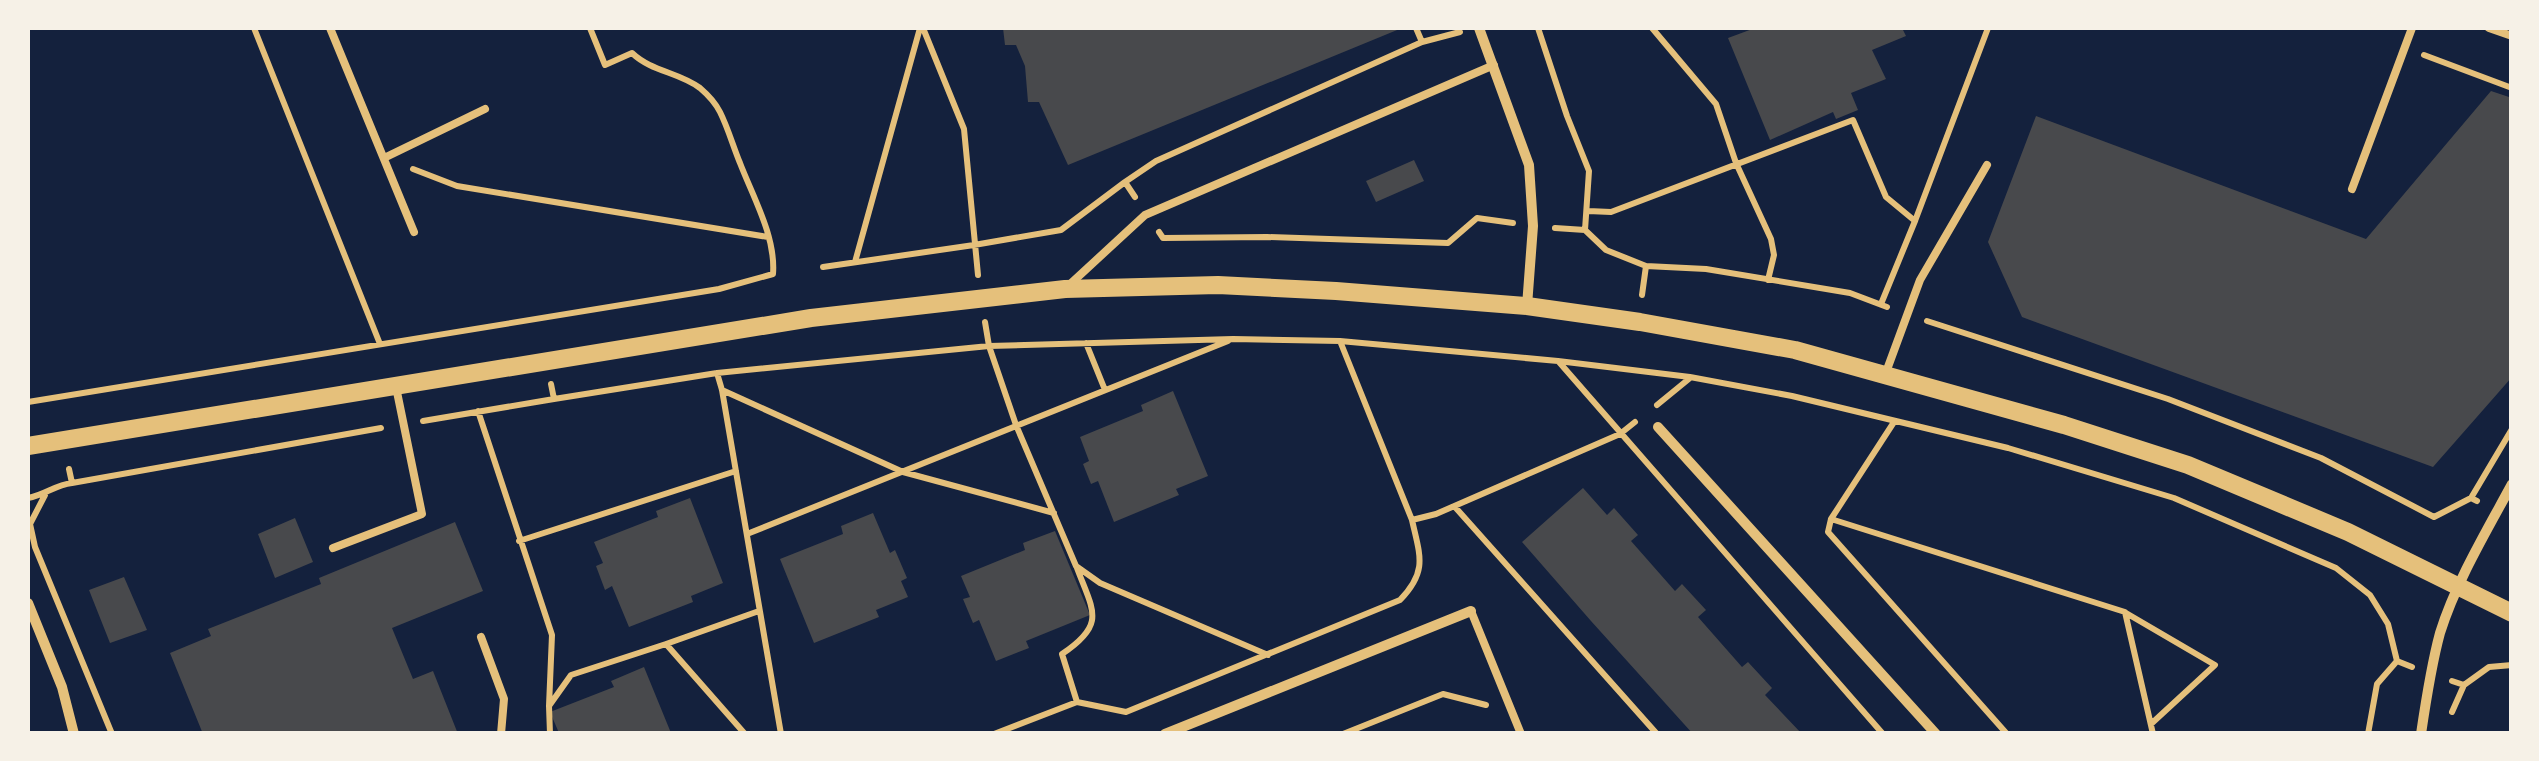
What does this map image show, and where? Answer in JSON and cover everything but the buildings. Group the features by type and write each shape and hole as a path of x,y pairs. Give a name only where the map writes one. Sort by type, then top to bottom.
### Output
{"street":[{"path":"1478,28 1529,165 1533,226 1528,306"},
{"path":"28,446 811,318 1064,289 1218,286 1336,291 1528,306 1795,350 2064,424 2188,464 2348,532 2512,612"},
{"path":"1658,427 1936,734"},
{"path":"2420,734 2441,631 2512,484"},
{"path":"28,603 62,687 74,734"},
{"path":"1165,734 1471,611"}],"lane":[{"path":"330,28 414,232"},
{"path":"2352,189 2412,28"},
{"path":"2490,28 2512,36"},
{"path":"1064,289 1145,215 1494,66"},
{"path":"384,158 485,110"},
{"path":"1885,375 1920,280 1987,165"},
{"path":"333,548 422,514 396,386"},
{"path":"1471,611 1521,734"},
{"path":"480,637 504,699 501,734"}],"path":[{"path":"254,28 380,344"},
{"path":"28,402 718,289 773,274 768,236 719,110 702,89 661,72 632,53 606,65 590,28"},
{"path":"922,28 964,129 974,245 989,346 1016,425 1094,615 1091,628 1062,654 1077,702"},
{"path":"855,262 922,28"},
{"path":"1416,28 1422,42"},
{"path":"823,266 1061,230 1156,162 1422,42 1478,28"},
{"path":"1538,28 1589,171 1586,230"},
{"path":"1652,28 1716,104 1736,163 1771,238 1774,255 1768,280"},
{"path":"1881,304 1988,28"},
{"path":"2404,48 2512,88"},
{"path":"1588,211 1610,212 1853,120 1886,197 1916,221"},
{"path":"384,158 457,186 768,236"},
{"path":"1126,182 1164,238 1448,243 1477,218 1586,230 1606,250 1646,266 1706,269 1850,293 2168,399 2304,451 2434,516 2470,498 2512,430"},
{"path":"537,319 554,399"},
{"path":"747,534 1233,339"},
{"path":"112,734 35,548 30,524 44,495 57,485 717,373 989,346 1233,339 1340,341 1558,361 1792,396 2008,448 2174,498 2336,568 2370,595 2388,624 2398,661"},
{"path":"994,734 1077,702 1126,712 1400,600 1420,574 1412,520 1340,341"},
{"path":"1086,343 1105,390"},
{"path":"1558,361 1884,734"},
{"path":"717,373 780,734"},
{"path":"1412,520 1436,514 1620,434 1690,378"},
{"path":"722,390 902,472 1055,513"},
{"path":"478,411 552,635 550,734"},
{"path":"1894,422 1831,520 1828,532 2007,734"},
{"path":"69,469 72,483"},
{"path":"519,541 736,470"},
{"path":"28,498 44,495"},
{"path":"2470,498 2497,511"},
{"path":"1454,506 1657,734"},
{"path":"1831,520 2125,612 2215,665 2151,724"},
{"path":"1076,566 1100,583 1268,655"},
{"path":"549,706 571,676 759,611"},
{"path":"2125,612 2154,734"},
{"path":"666,644 745,734"},
{"path":"2398,661 2464,686"},
{"path":"2368,734 2378,684 2398,661"},
{"path":"2450,721 2464,686 2490,667 2512,664"},
{"path":"1342,734 1443,694 1486,704 1492,719"}]}
